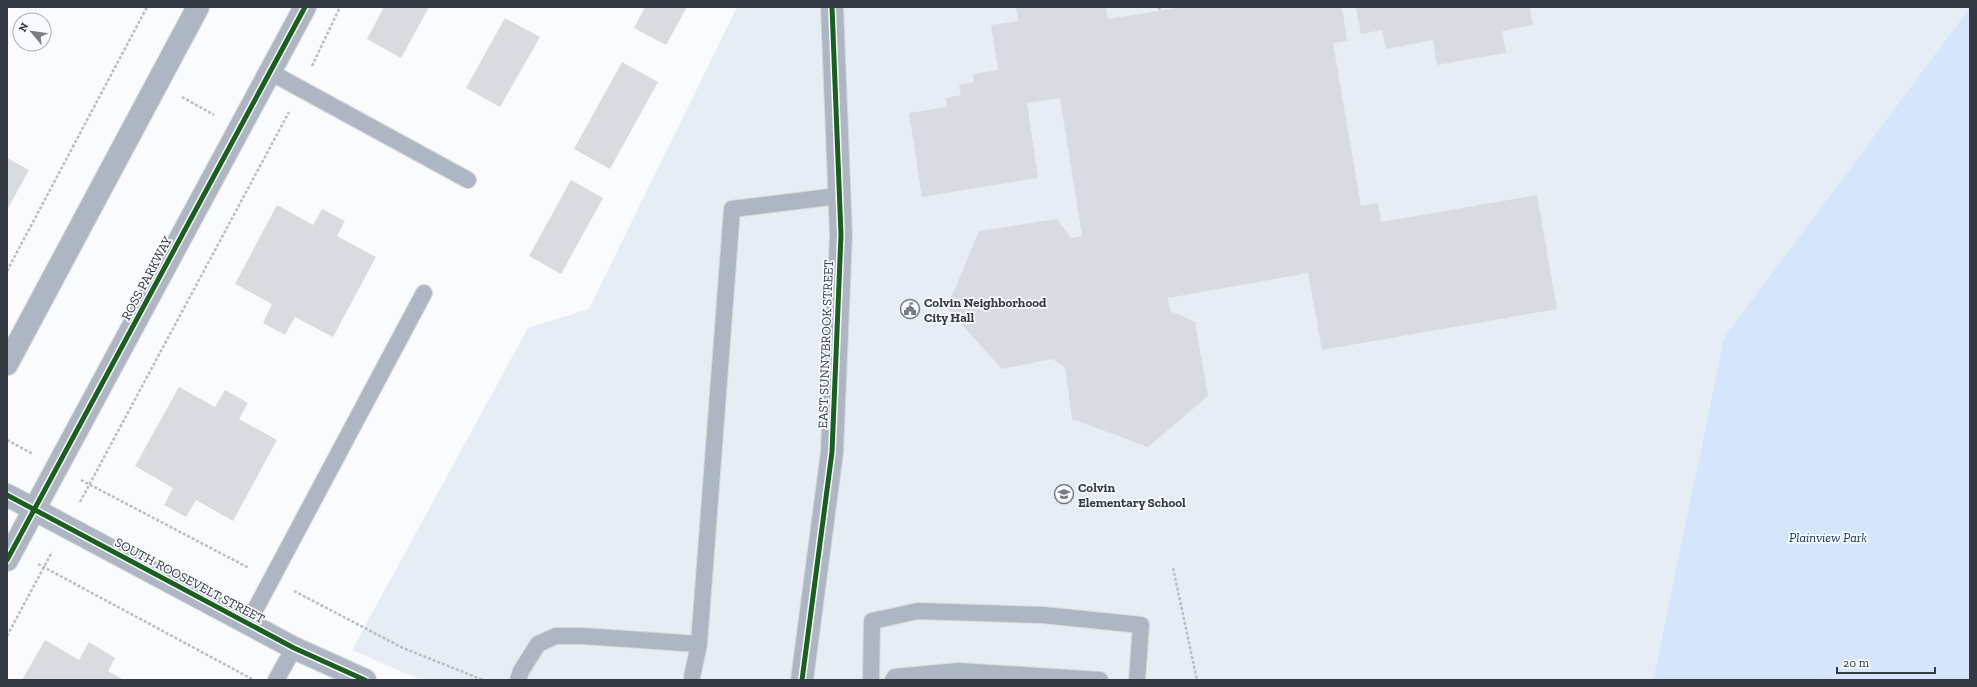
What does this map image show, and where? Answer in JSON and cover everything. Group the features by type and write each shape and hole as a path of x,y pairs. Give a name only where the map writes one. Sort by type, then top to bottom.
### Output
{"street":[{"path":"7,364 198,7"},
{"name":"ROSS PARKWAY","path":"7,560 305,7"},
{"name":"EAST SUNNYBROOK STREET","path":"802,680 832,452 841,235 838,196 832,7"},
{"name":"SOUTH ROOSEVELT STREET","path":"7,495 294,648 365,680"}],"lane":[{"path":"270,72 468,180"},
{"path":"692,677 699,644 732,209 838,196"},
{"path":"248,623 424,293"},
{"path":"871,680 872,621 918,611 1043,615 1141,625 1137,680"},
{"path":"518,680 521,671 538,644 556,636 583,636 699,644"},
{"path":"276,680 294,648"},
{"path":"892,680 895,677 960,671 1100,680"}],"path":[{"path":"7,271 147,7"},
{"path":"7,636 301,90 340,7"},
{"path":"1159,7 1160,11"},
{"path":"157,83 240,129"},
{"path":"7,440 403,648 483,680"},
{"path":"44,568 253,680"},
{"path":"1173,568 1197,680"}],"shaded area":[{"name":"Colvin Elementary School","path":"737,7 1970,7 1724,339 1653,680 421,680 352,650 528,328 589,309"}],"green space":[{"name":"Plainview Park","path":"1970,7 1970,680 1653,680 1724,338"}],"building":[{"path":"384,7 429,7 401,58 367,39"},
{"path":"645,7 687,7 666,45 634,28"},
{"path":"1016,7 1106,7 1108,19 1183,7 1342,7 1347,41 1333,43 1361,206 1378,203 1381,222 1537,195 1557,309 1322,350 1308,273 1168,298 1170,311 1195,322 1208,396 1148,447 1072,419 1065,367 1052,359 1002,369 947,308 979,231 1057,219 1071,238 1082,236 1060,98 1027,103 1038,178 922,197 909,113 947,107 946,98 961,95 959,85 974,82 973,74 998,70 991,25 1018,21"},
{"path":"1356,7 1530,7 1533,25 1502,31 1506,53 1437,65 1433,40 1386,49 1382,30 1361,34"},
{"path":"505,18 540,37 500,107 466,88"},
{"path":"622,62 658,82 610,169 574,149"},
{"path":"7,158 29,170 7,210"},
{"path":"571,180 603,198 561,274 529,256"},
{"path":"277,205 313,225 322,209 345,221 337,236 376,257 333,337 295,317 285,335 263,323 272,304 235,284"},
{"path":"179,387 215,407 225,390 248,403 239,419 277,440 233,521 196,500 186,517 164,505 173,488 135,466"},
{"path":"45,640 79,660 89,642 115,658 108,671 124,680 22,680"}],"cycle path":[{"path":"7,560 305,7"},
{"path":"802,680 832,452 841,235 832,7"},
{"path":"7,495 294,648 365,680"}],"place":[{"name":"Colvin Neighborhood City Hall","path":"910,309"},
{"name":"Colvin Elementary School","path":"1064,494"}]}
